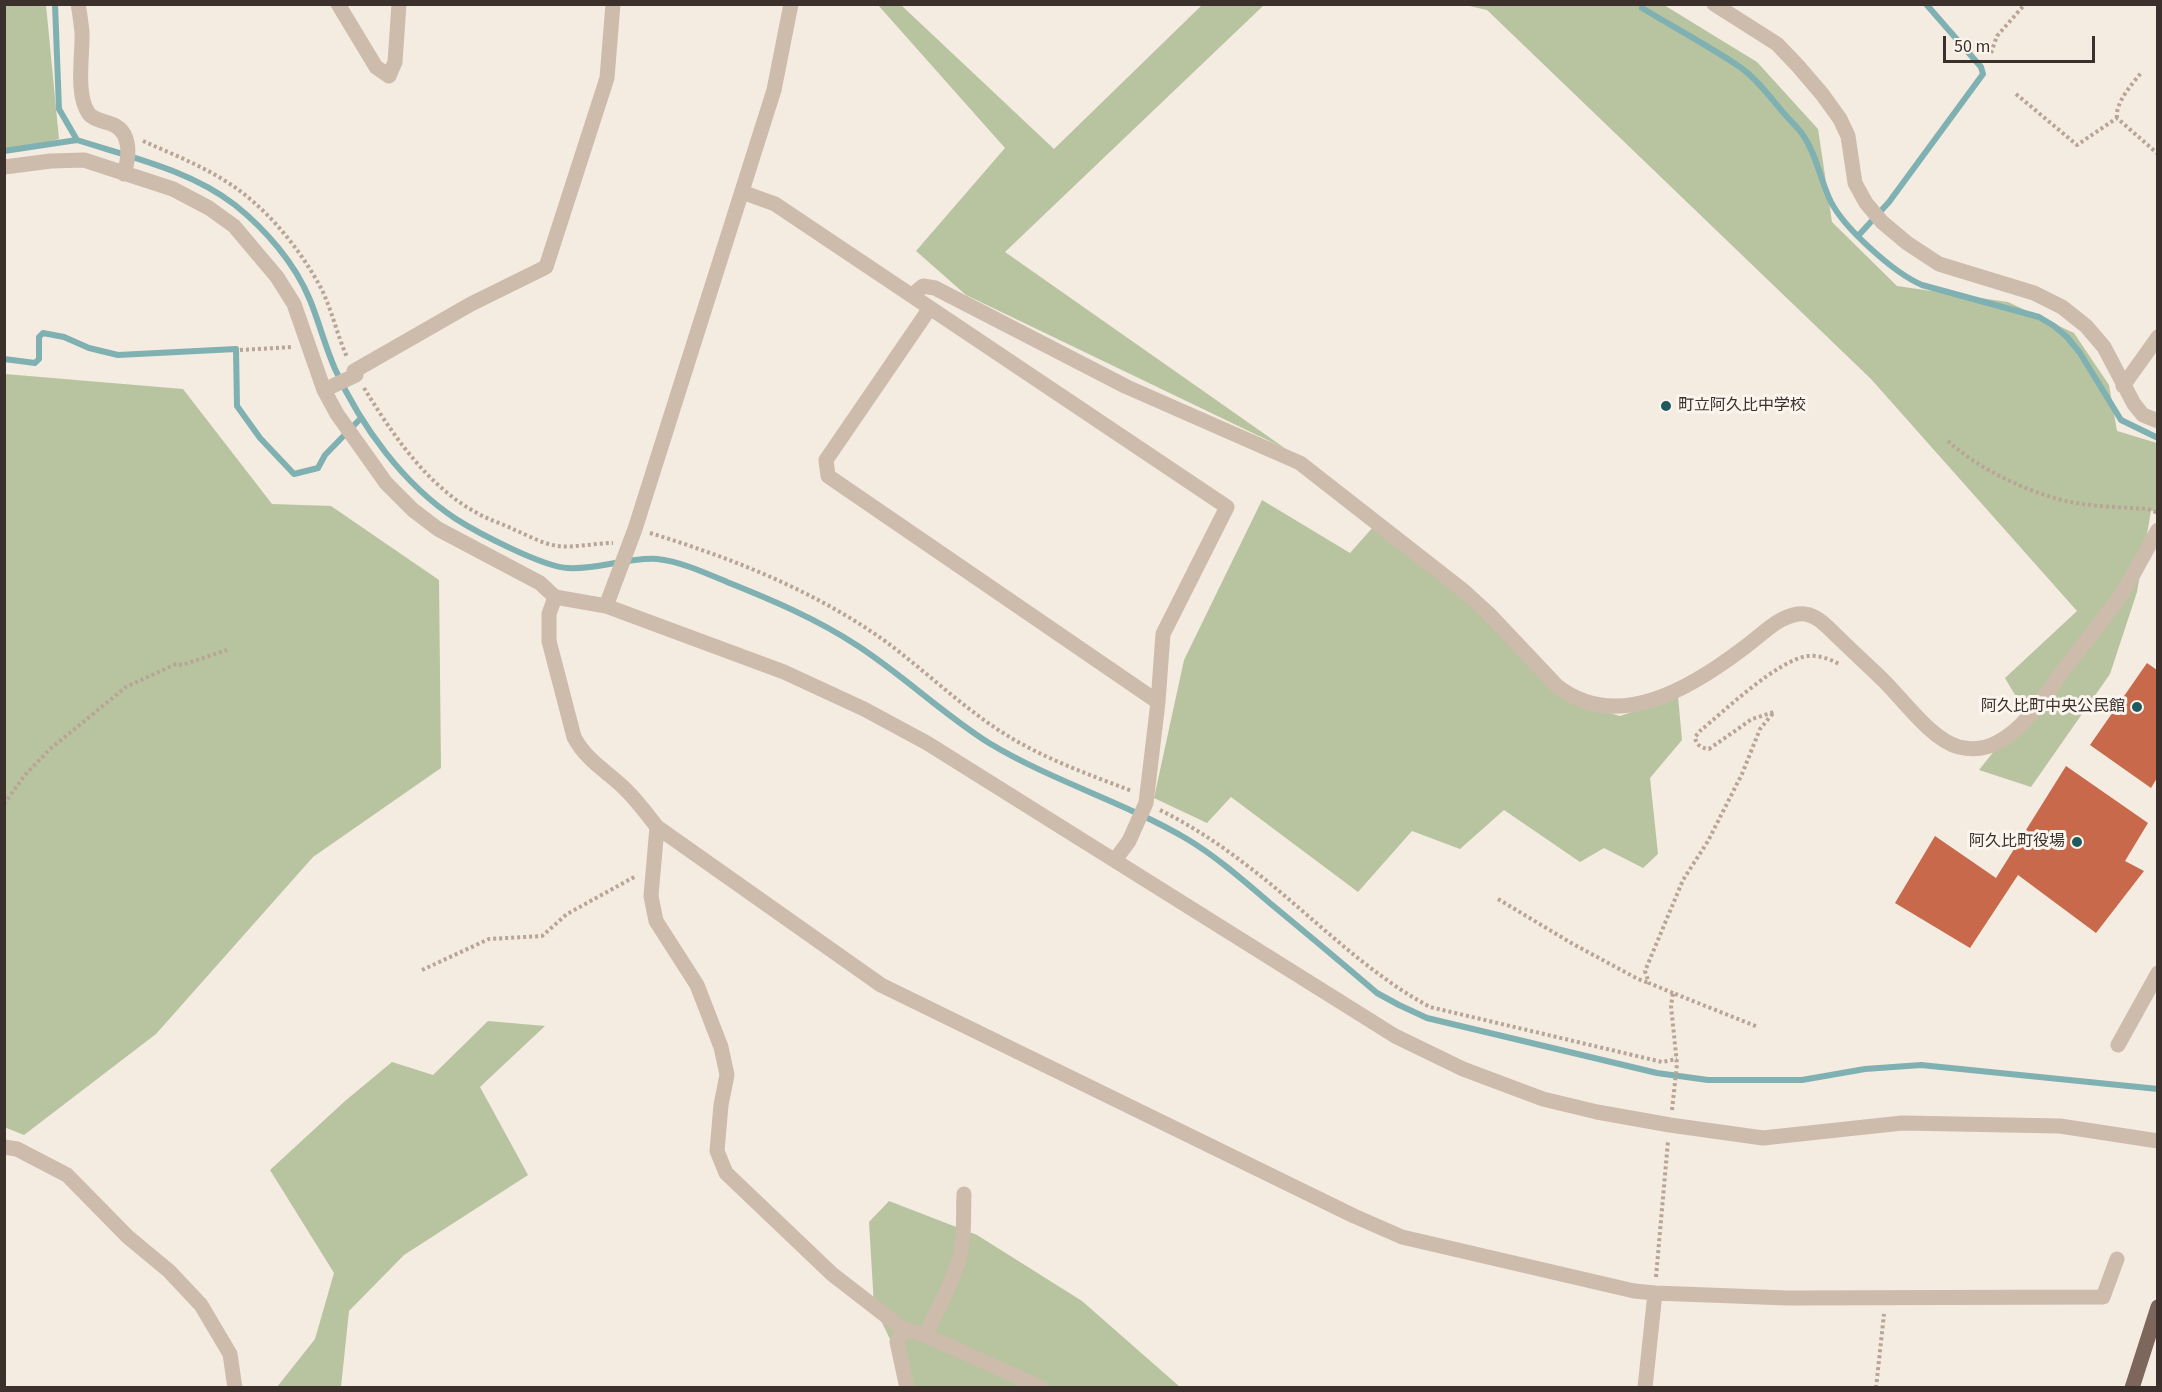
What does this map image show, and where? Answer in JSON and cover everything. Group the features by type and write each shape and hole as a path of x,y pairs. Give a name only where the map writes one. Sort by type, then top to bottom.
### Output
{"main road":[{"path":"2133,1388 2157,1306"}],"street":[{"path":"78,4 82,32 82,93 89,114 98,120 115,125 128,142 126,170"},
{"path":"338,4 376,67 389,76 395,62 399,4"},
{"path":"324,390 353,377 354,371 471,304 546,267 607,78 613,4"},
{"path":"606,606 635,529 774,90 791,4"},
{"path":"1714,4 1777,44 1821,94 1840,119 1848,136 1855,183 1866,203 1882,222 1907,243 1939,264 2034,293 2062,308 2086,326 2104,347 2134,404 2144,415 2157,421"},
{"path":"4,167 51,161 84,160 126,170 209,207 234,226 277,277 294,304 324,390 337,414 386,483 413,510 438,529 540,582 555,597 606,606 784,672 927,743 1395,1036 1463,1069 1543,1099 1597,1112 1764,1138 1902,1123 2060,1126 2157,1141"},
{"path":"742,192 775,204 1227,507 1163,634 1158,702 1146,800 1129,841 1115,860"},
{"path":"912,295 923,286 934,288 1127,387 1299,464 1465,592 1567,694 1604,705 1643,704 1662,699 1743,649 1785,616 1802,613 1818,618 1935,734 1957,747 1976,749 1998,743 2016,730 2126,587 2157,530"},
{"path":"930,308 825,460 828,476 1158,702"},
{"path":"2123,386 2157,337"},
{"path":"555,597 549,614 549,641 574,736 580,749 590,760 638,801 657,827 881,985 1354,1216 1402,1237 1634,1291 1787,1298 2103,1297 2117,1258"},
{"path":"657,827 651,897 656,921 697,985 721,1047 727,1075 721,1106 717,1152 726,1173 832,1274 903,1329 925,1335 1042,1388"},
{"path":"2118,1045 2157,973"},
{"path":"4,1147 17,1149 67,1175 128,1237 169,1271 201,1305 230,1354 235,1388"},
{"path":"925,1335 946,1294 960,1255 964,1194"},
{"path":"1645,1388 1655,1293"},
{"path":"903,1329 897,1342 907,1388"}],"path":[{"path":"1991,53 1997,36 2025,4"},
{"path":"2141,73 2123,98 2116,113 2117,118 2157,154"},
{"path":"2016,94 2077,145 2117,118"},
{"path":"240,350 309,346"},
{"path":"353,377 423,470 478,514 548,544 561,546 595,543 627,548"},
{"path":"1948,441 1977,465 2065,501 2148,509 2157,513"},
{"path":"635,529 710,551 783,583 884,641 1001,732 1059,763 1146,800 1219,844 1363,963 1402,992 1430,1007 1662,1062 1677,1059"},
{"path":"4,804 25,775 50,749 126,687 176,664 182,665 227,650"},
{"path":"1649,983 1646,971 1683,880 1708,842 1742,774 1760,729 1774,712 1752,719 1709,749 1696,743 1695,737 1779,667 1807,656 1828,658 1846,667"},
{"path":"422,970 489,939 542,936 567,914 654,867"},
{"path":"1498,899 1573,944 1638,979 1673,993"},
{"path":"1876,1388 1885,1299"}],"green space":[{"path":"5,4 46,5 59,139 5,153"},
{"path":"878,5 901,5 1054,149 1202,5 1264,5 1005,252 1286,449 966,295 916,251 1005,148"},
{"path":"1465,5 1664,5 1757,62 1818,129 1832,222 1897,286 2008,302 2074,333 2109,385 2117,431 2157,443 2157,511 2151,511 2137,592 2110,674 2031,787 1979,770 2025,712 2005,678 2077,611 1871,379 1487,10"},
{"path":"5,374 183,389 272,504 331,506 439,580 441,768 313,857 156,1034 24,1135 4,1127"},
{"path":"1262,500 1350,553 1374,526 1463,598 1566,701 1620,716 1678,696 1682,740 1650,778 1658,854 1643,868 1604,848 1580,862 1504,810 1460,849 1412,831 1358,892 1231,797 1207,823 1154,798 1184,660"},
{"path":"488,1021 545,1026 480,1087 528,1175 404,1255 349,1311 341,1387 277,1387 315,1339 334,1273 270,1170 345,1101 392,1062 433,1075"},
{"path":"889,1201 977,1235 1082,1301 1180,1387 913,1387 874,1306 869,1222"}],"building":[{"name":"阿久比町中央公民館","path":"2147,663 2157,670 2157,778 2151,788 2090,745"},
{"name":"阿久比町役場","path":"2066,766 2148,823 2125,861 2144,871 2096,933 2018,875 1970,948 1895,903 1935,836 1996,878"}],"waterway":[{"path":"55,4 59,109 77,140 159,166 199,182 235,205 257,225 288,260 304,286 331,360 345,390 357,412 385,452 418,489 437,505 456,519 495,540 527,556 568,568 646,559 674,562 744,589 810,619 842,636 875,658 989,743 1038,769 1163,826 1198,846 1220,861 1377,993 1427,1018 1657,1073 1708,1080 1802,1080 1865,1069 1921,1065 2158,1089"},
{"path":"1858,236 1889,202 1983,74 1981,67 1926,4"},
{"path":"1642,8 1728,59 1757,82 1808,143 1827,194 1838,213 1847,225 1885,261 1922,285 2039,317 2054,326 2080,353 2121,420 2158,438"},
{"path":"4,151 77,140"},
{"path":"4,359 35,363 39,359 39,337 43,333 64,337 89,348 118,355 236,349 237,406 260,438 294,474 318,468 325,455 361,418"}],"place":[{"name":"町立阿久比中学校","path":"1666,406"},
{"name":"阿久比町中央公民館","path":"2137,707"},
{"name":"阿久比町役場","path":"2077,842"}]}
